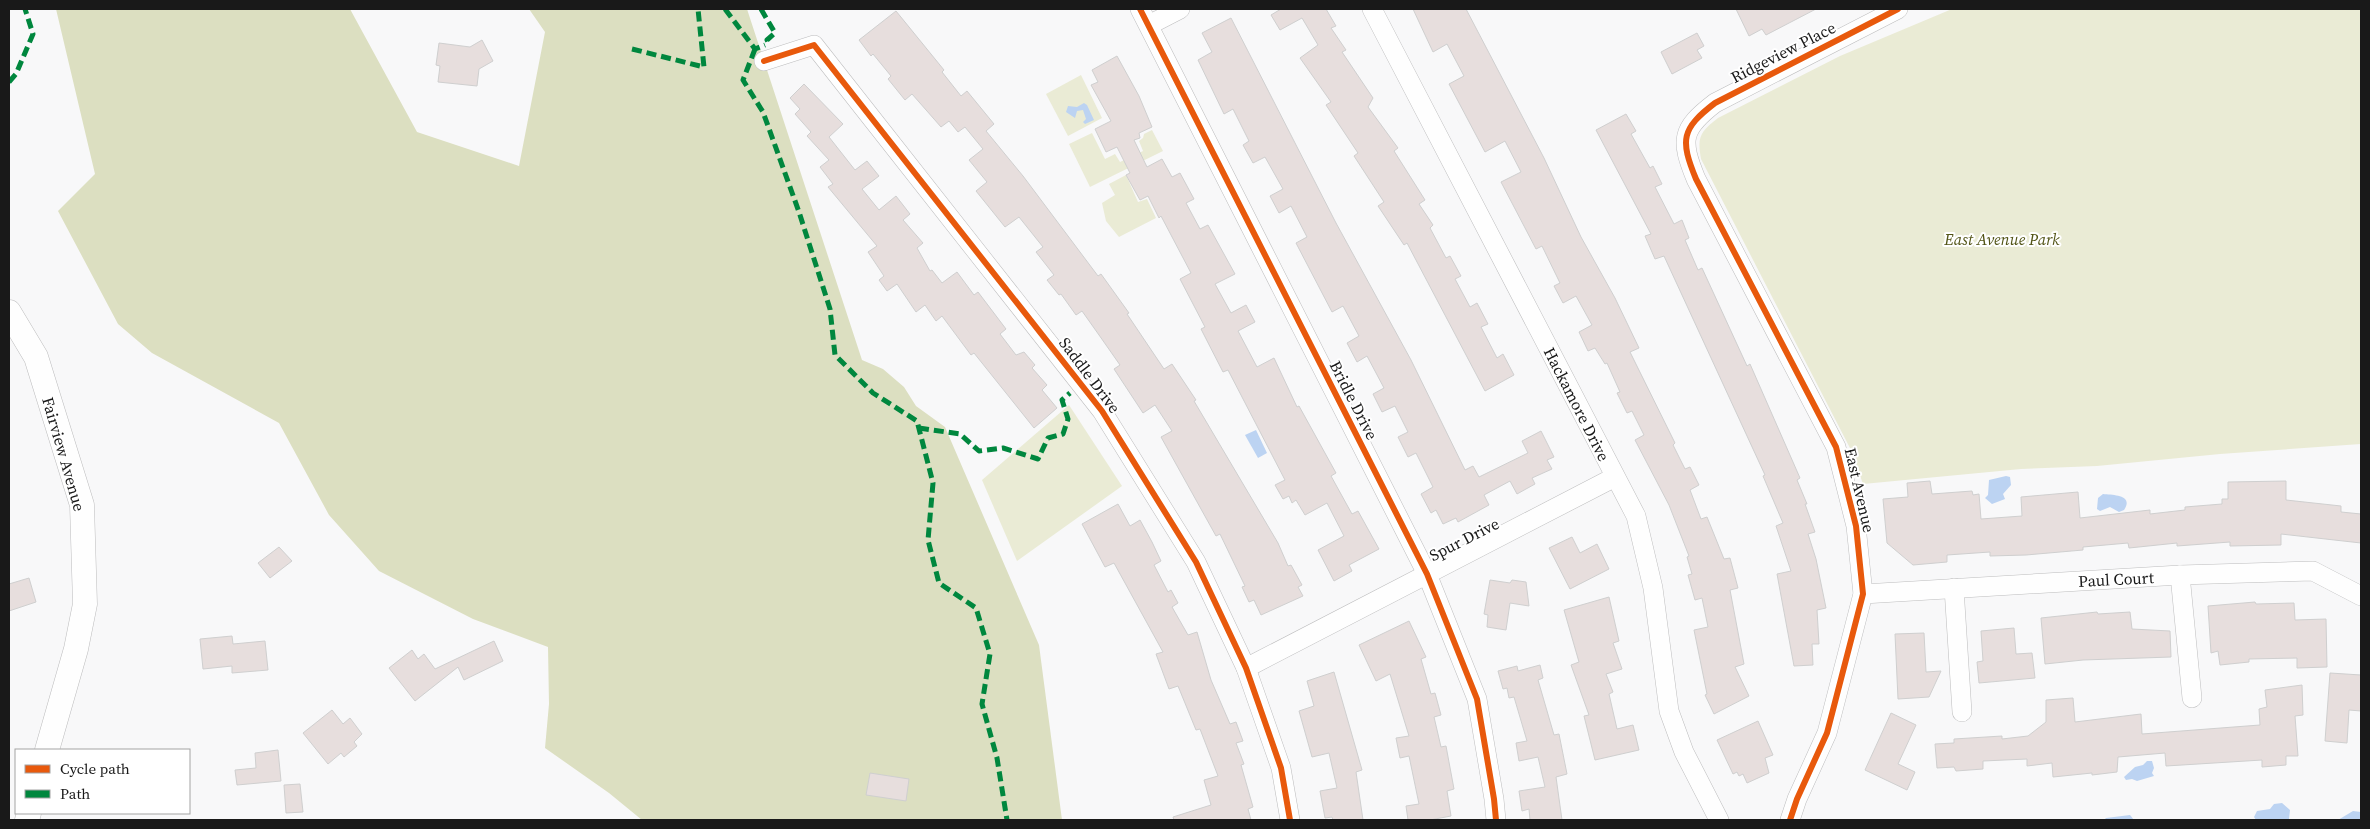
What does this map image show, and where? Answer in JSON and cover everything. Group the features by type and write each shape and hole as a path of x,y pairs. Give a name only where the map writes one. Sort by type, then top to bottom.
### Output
{"main road":[{"name":"Fairview Avenue","path":"9,312 36,357 82,505 85,604 76,648 47,749"}],"street":[{"path":"1145,17 1180,9"},
{"name":"Hackamore Drive","path":"1372,9 1636,516 1649,570 1669,711 1684,752 1719,820"},
{"name":"Ridgeview Place","path":"1688,129 1698,116 1715,103 1898,9"},
{"name":"Bridle Drive","path":"1145,17 1426,574 1476,699 1496,820"},
{"name":"Saddle Drive","path":"764,61 814,45 1102,411 1196,562 1246,668 1281,768 1290,820"},
{"name":"East Avenue","path":"1688,129 1686,147 1696,180 1836,447 1856,526 1864,594 1827,733 1797,799 1790,820"},
{"name":"Spur Drive","path":"1246,668 1615,477"},
{"name":"Paul Court","path":"1864,594 2180,575 2313,570 2361,596"},
{"path":"2180,575 2192,698"},
{"path":"1954,588 1962,712"},
{"name":"East Avenue","path":"1776,820 1797,799"}],"green space":[{"path":"56,9 350,9 417,132 519,166 545,32 529,9 747,9 862,360 883,369 904,387 916,406 945,427 1039,645 1062,820 642,820 609,793 545,748 549,704 548,647 473,619 379,571 329,515 279,423 152,353 118,324 58,211 95,174"},
{"name":"East Avenue Park","path":"1952,9 2361,9 2361,444 2220,454 2097,466 2021,469 1863,484 1851,450 1701,159 1699,145 1704,131 1718,118 1840,56"},
{"path":"1081,75 1102,118 1068,136 1046,94"},
{"path":"1152,130 1163,151 1090,187 1069,144 1092,133 1105,159 1115,154 1120,162 1143,151 1139,141 1143,138 1144,134"},
{"path":"1126,175 1138,202 1147,199 1156,218 1119,237 1106,221 1102,203 1115,195 1109,184"},
{"path":"1069,405 1122,486 1017,561 982,480"}],"water":[{"path":"1084,103 1087,105 1094,120 1085,124 1083,122 1086,119 1083,110 1077,111 1075,118 1066,112 1068,106 1077,107"},
{"path":"1256,430 1267,453 1258,458 1245,435"},
{"path":"2006,476 2010,477 2011,485 2003,494 2005,499 1992,504 1985,498 1988,495 1989,480"},
{"path":"2103,494 2125,499 2126,505 2124,510 2119,512 2110,507 2100,511 2097,509 2098,498"},
{"path":"2147,761 2152,761 2154,768 2152,773 2154,776 2137,781 2132,779 2126,780 2124,777 2135,767 2143,765"},
{"path":"2282,803 2290,810 2289,819 2256,820 2254,817 2257,811 2270,809 2274,804"},
{"path":"2353,811 2361,812 2361,820 2338,820"},
{"path":"2130,815 2134,820 2104,820 2106,818"}],"building":[{"path":"1281,9 1326,9 1336,26 1331,28 1346,50 1342,52 1373,98 1368,107 1398,148 1394,151 1425,200 1419,204 1433,225 1430,228 1446,258 1450,256 1461,276 1455,279 1470,307 1477,303 1488,324 1481,327 1497,358 1503,354 1514,375 1485,391 1407,243 1404,245 1378,206 1384,202 1354,156 1358,153 1326,105 1331,102 1300,58 1318,45 1302,18 1280,30 1271,15"},
{"path":"1413,9 1466,9 1544,158 1581,237 1615,298 1639,348 1630,352 1675,443 1673,445 1685,469 1690,467 1699,485 1690,490 1701,519 1707,517 1724,559 1730,558 1738,588 1730,590 1744,664 1735,667 1749,696 1714,714 1705,695 1707,694 1694,630 1708,627 1702,598 1695,600 1688,575 1692,574 1687,557 1689,556 1669,505 1635,440 1644,435 1632,411 1627,413 1617,393 1620,392 1607,363 1605,364 1595,348 1588,351 1579,332 1592,325 1576,296 1563,303 1554,286 1560,283 1542,246 1536,249 1501,182 1521,172 1505,141 1485,152 1449,84 1464,76 1447,44 1433,52"},
{"path":"1736,9 1816,9 1766,35 1762,29 1749,36"},
{"path":"896,11 944,70 942,72 961,96 967,91 994,124 986,131 1023,176 1098,276 1101,274 1129,313 1127,314 1164,369 1172,364 1196,400 1194,401 1278,543 1288,566 1291,565 1302,585 1298,587 1303,596 1261,615 1254,600 1249,602 1242,587 1245,586 1220,534 1216,536 1161,437 1172,431 1155,405 1143,413 1114,369 1120,365 1082,311 1076,315 1061,294 1059,295 1047,280 1054,275 1036,252 1043,247 1019,217 1005,227 976,191 987,182 969,160 983,149 965,127 958,132 949,121 941,127 912,94 905,100 888,79 891,76 873,54 871,56 859,40"},
{"path":"1231,18 1336,223 1411,360 1465,470 1473,466 1479,477 1528,453 1522,441 1541,431 1554,457 1547,460 1552,469 1532,478 1535,484 1517,494 1510,481 1484,495 1489,505 1458,522 1456,518 1443,524 1436,510 1431,513 1421,494 1433,487 1416,453 1408,457 1398,437 1408,432 1395,406 1382,412 1373,394 1384,388 1367,356 1357,362 1347,343 1359,336 1343,306 1332,312 1296,243 1307,237 1291,206 1279,213 1270,196 1283,189 1265,157 1253,163 1243,145 1249,141 1233,109 1224,114 1198,60 1212,52 1202,33"},
{"path":"1697,33 1704,46 1697,50 1702,58 1672,74 1661,52"},
{"path":"482,40 493,61 479,69 477,86 438,82 440,66 436,65 439,43 470,47"},
{"path":"1117,56 1139,96 1152,127 1139,133 1140,138 1134,140 1147,167 1162,159 1172,177 1180,173 1194,199 1186,203 1200,229 1208,225 1235,274 1215,284 1231,313 1246,305 1255,322 1238,331 1257,367 1274,358 1297,407 1299,406 1336,473 1331,476 1352,514 1358,511 1379,549 1349,565 1352,571 1334,581 1318,550 1344,536 1327,503 1305,515 1296,500 1292,503 1289,496 1283,499 1275,485 1285,480 1228,370 1223,372 1201,329 1205,327 1180,279 1191,273 1161,216 1159,218 1148,196 1140,200 1126,175 1130,173 1117,147 1106,152 1095,129 1111,121 1091,85 1098,82 1092,70"},
{"path":"804,84 843,124 829,137 855,170 867,161 879,176 862,189 879,210 896,196 910,214 903,220 923,243 917,248 930,271 932,270 942,283 957,272 974,295 978,292 1006,329 1000,334 1016,355 1024,352 1035,365 1032,368 1047,385 1042,390 1057,408 1034,428 974,353 971,355 942,316 936,321 925,305 916,312 897,284 887,291 879,280 884,276 868,252 877,246 828,187 833,184 820,167 829,160 807,136 811,132 795,114 800,109 790,98"},
{"path":"1626,114 1636,131 1631,134 1650,168 1653,166 1662,184 1655,187 1674,224 1682,220 1689,238 1685,240 1698,270 1702,268 1747,366 1750,364 1800,478 1797,480 1807,504 1805,504 1815,532 1808,534 1816,559 1826,608 1817,610 1819,644 1812,644 1813,665 1794,666 1777,574 1791,571 1776,526 1783,523 1763,476 1765,475 1664,256 1655,259 1645,236 1651,234 1596,130"},
{"path":"1930,481 1932,494 1972,491 1973,495 1979,494 1981,519 2022,516 2021,497 2078,492 2080,518 2150,510 2150,514 2185,510 2185,507 2222,504 2222,499 2228,499 2228,482 2286,481 2286,500 2341,506 2341,512 2361,514 2361,543 2281,534 2281,545 2230,546 2230,542 2177,546 2177,543 2129,548 2128,543 2083,547 2083,550 2026,555 1990,556 1990,552 1947,555 1947,562 1913,565 1887,543 1883,499 1908,497 1907,483"},
{"path":"1118,504 1130,526 1140,520 1152,542 1161,561 1154,565 1168,592 1171,590 1178,603 1172,607 1188,635 1197,632 1211,680 1230,724 1236,722 1243,741 1236,743 1244,764 1241,765 1253,807 1248,809 1251,820 1174,820 1173,817 1211,805 1204,780 1218,776 1200,729 1196,730 1178,686 1169,689 1156,654 1163,652 1114,563 1105,567 1082,524"},
{"path":"1572,537 1580,553 1597,544 1609,569 1570,589 1549,548"},
{"path":"279,547 292,561 270,578 258,563"},
{"path":"29,578 36,602 9,611 9,584"},
{"path":"1490,580 1510,583 1512,580 1526,582 1529,606 1510,603 1506,630 1487,627 1488,615 1484,614"},
{"path":"1609,597 1619,641 1613,643 1622,669 1606,674 1613,692 1609,694 1617,729 1633,725 1639,750 1595,760 1584,716 1589,715 1571,665 1579,662 1564,610"},
{"path":"2255,602 2256,604 2294,603 2295,620 2326,619 2327,667 2297,668 2297,658 2249,659 2249,662 2220,665 2218,651 2211,653 2208,606"},
{"path":"2097,612 2098,614 2130,612 2132,629 2170,631 2171,657 2083,660 2045,664 2041,618"},
{"path":"1409,621 1426,657 1421,659 1431,694 1435,693 1441,715 1434,717 1441,747 1446,746 1454,789 1447,791 1451,816 1430,820 1408,820 1406,806 1419,804 1409,756 1400,758 1396,738 1409,736 1390,674 1376,681 1359,645"},
{"path":"2014,628 2016,654 2032,653 2035,678 1979,683 1977,662 1983,661 1981,631"},
{"path":"1924,633 1926,672 1941,671 1929,697 1898,699 1895,634"},
{"path":"232,636 233,644 265,641 268,670 232,673 232,666 203,669 200,639"},
{"path":"494,641 503,661 464,680 458,667 415,701 389,668 412,650 418,659 424,654 435,669"},
{"path":"1540,665 1543,678 1538,680 1554,735 1559,734 1567,774 1556,777 1562,820 1530,820 1529,809 1522,811 1519,791 1545,787 1538,757 1519,761 1516,743 1527,741 1514,697 1509,698 1507,688 1503,689 1498,671 1517,666 1518,671"},
{"path":"1334,672 1362,770 1356,772 1363,820 1333,820 1332,817 1325,818 1320,791 1337,788 1329,753 1312,757 1299,711 1314,706 1307,681"},
{"path":"2330,673 2361,675 2361,711 2349,710 2347,743 2325,741"},
{"path":"2302,685 2303,715 2295,716 2298,756 2286,756 2286,765 2262,767 2262,760 2166,766 2165,753 2118,757 2117,772 2092,775 2092,773 2053,777 2052,763 2027,766 2027,759 1983,761 1983,769 1956,771 1954,767 1937,768 1935,744 1954,743 1954,739 2002,736 2002,739 2028,736 2046,722 2046,700 2073,698 2075,722 2141,714 2142,734 2260,725 2259,709 2267,707 2265,690"},
{"path":"332,710 343,724 350,718 362,734 354,742 357,746 344,757 341,753 328,764 303,733"},
{"path":"1891,713 1916,725 1898,764 1915,772 1907,790 1865,770"},
{"path":"1758,721 1773,755 1765,758 1769,773 1747,783 1743,774 1739,776 1737,772 1733,774 1717,740"},
{"path":"278,750 281,781 237,785 235,770 256,768 255,753"},
{"path":"870,773 909,779 906,801 866,795"},
{"path":"300,784 303,812 286,813 284,785"}],"marked path":[{"path":"9,82 16,74 33,34 25,9"},
{"path":"632,49 704,67 698,9"},
{"path":"725,9 755,49 765,45"},
{"path":"761,9 775,33 767,40 769,44"},
{"path":"755,49 743,80 763,112 799,212 830,309 835,355 873,393 917,421 933,483 928,540 939,583 976,608 990,654 982,704 997,758 1007,820"},
{"path":"919,428 960,434 979,451 1003,448 1038,459 1048,438 1063,434 1068,419 1062,400 1070,393"}],"cycle path":[{"path":"1140,9 1427,574 1477,699 1496,820"},
{"path":"1790,820 1797,799 1827,733 1863,594 1856,526 1836,447 1696,179 1687,154 1687,136 1695,120 1715,103 1898,9"},
{"path":"764,61 814,45 1102,411 1196,562 1246,668 1281,768 1290,820"}]}
